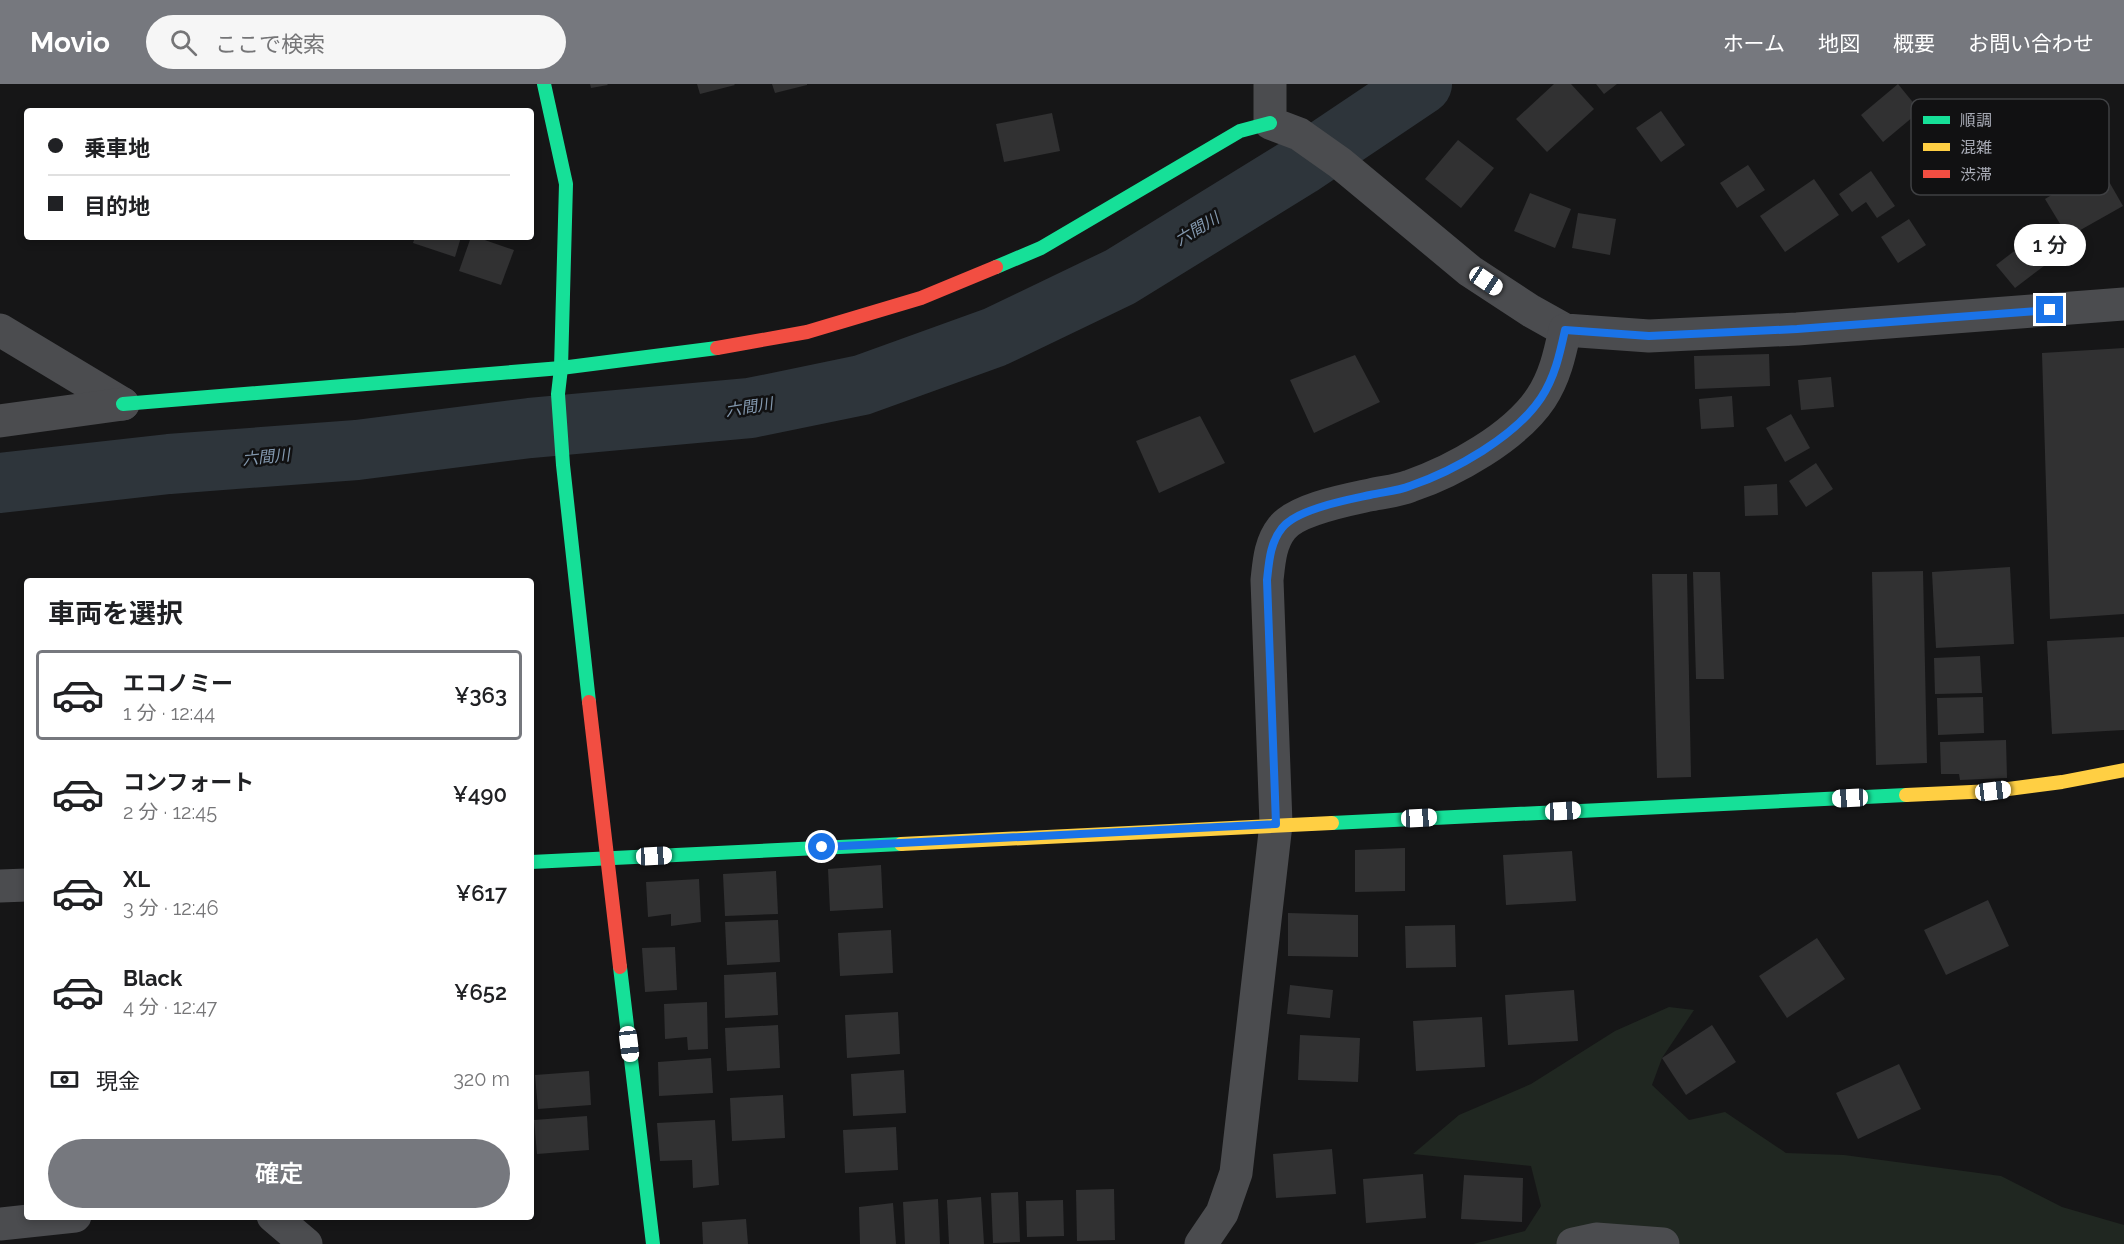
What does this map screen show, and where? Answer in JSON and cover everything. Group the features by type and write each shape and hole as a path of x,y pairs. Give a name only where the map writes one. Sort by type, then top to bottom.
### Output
{"street":[{"path":"544,84 566,184 561,368 558,394 563,465 653,1244"},
{"path":"1270,84 1284,128"},
{"path":"0,422 123,404 561,368 696,352 807,332 921,298 1041,248 1240,131 1284,128 1340,163 1470,271 1565,330 1649,336 1797,329 2124,304"},
{"path":"0,330 123,404"},
{"path":"1201,1244 1222,1213 1236,1173 1276,824 1267,580 1272,545 1283,527 1306,512 1348,499 1410,487 1471,459 1512,429 1540,399 1556,368 1565,330"},
{"path":"534,862 1276,824 1993,791 2062,782 2124,770"},
{"path":"0,886 24,885"},
{"path":"0,1224 38,1220"},
{"path":"278,1220 306,1244"},
{"path":"1573,1244 1596,1239 1663,1244"}],"shaded area":[{"path":"1669,1007 1694,1010 1662,1058 1652,1085 1689,1120 1725,1112 1786,1153 1844,1155 2001,1176 2062,1207 2124,1225 2124,1244 1473,1244 1525,1231 1541,1206 1531,1166 1413,1154 1459,1115 1531,1084 1615,1031"}],"building":[{"path":"590,84 607,84 608,85 591,88"},
{"path":"697,84 734,84 735,85 700,94"},
{"path":"772,84 807,84 807,85 775,93"},
{"path":"1554,84 1571,84 1594,109 1547,152 1516,119"},
{"path":"1596,84 1617,84 1604,94"},
{"path":"1898,84 1911,100 1911,119 1883,142 1861,115"},
{"path":"1661,111 1685,145 1661,162 1636,128"},
{"path":"1052,113 1060,151 1004,162 996,124"},
{"path":"1458,140 1494,168 1461,208 1425,179"},
{"path":"1748,165 1765,190 1737,208 1720,183"},
{"path":"1871,171 1895,206 1877,218 1866,202 1852,212 1839,194"},
{"path":"1814,179 1839,215 1785,252 1760,216"},
{"path":"2109,182 2123,206 2068,237 2045,199 2052,195 2109,195"},
{"path":"1530,193 1571,209 1555,248 1514,231"},
{"path":"1578,213 1616,219 1610,255 1572,248"},
{"path":"1909,219 1926,245 1898,263 1881,237"},
{"path":"2030,239 2048,263 2015,288 1996,265"},
{"path":"414,240 460,240 455,257 413,243"},
{"path":"470,240 485,240 514,250 501,285 459,271"},
{"path":"2124,348 2124,614 2050,619 2042,353"},
{"path":"1769,354 1770,386 1695,389 1694,356"},
{"path":"1355,355 1380,402 1314,433 1290,380"},
{"path":"1831,377 1834,407 1801,410 1798,380"},
{"path":"1732,396 1734,427 1701,429 1699,399"},
{"path":"1791,414 1810,448 1785,462 1766,428"},
{"path":"1200,416 1225,463 1159,493 1136,441"},
{"path":"1816,463 1833,489 1806,507 1789,481"},
{"path":"1777,484 1778,515 1745,516 1744,486"},
{"path":"2010,567 2014,644 1936,648 1932,572"},
{"path":"1923,571 1927,763 1876,765 1872,572"},
{"path":"1693,572 1720,572 1724,679 1696,679"},
{"path":"1652,574 1687,574 1691,777 1657,778"},
{"path":"2124,637 2124,730 2052,734 2047,641"},
{"path":"1980,656 1982,693 1935,694 1934,658"},
{"path":"1983,697 1984,733 1938,735 1937,698"},
{"path":"2006,740 2007,778 1960,780 1959,774 1941,774 1940,742"},
{"path":"1405,848 1405,891 1355,892 1355,850"},
{"path":"1572,851 1576,901 1506,905 1503,855"},
{"path":"881,865 883,908 830,911 828,869"},
{"path":"776,871 778,914 725,916 723,874"},
{"path":"699,879 701,922 671,926 671,914 648,917 646,882"},
{"path":"1988,900 2009,946 1946,975 1924,930"},
{"path":"1288,913 1358,915 1358,957 1288,956"},
{"path":"778,920 780,962 727,965 725,922"},
{"path":"1455,925 1456,967 1406,968 1405,926"},
{"path":"891,930 893,973 840,976 838,933"},
{"path":"1817,938 1845,979 1787,1018 1759,976"},
{"path":"675,947 677,990 645,992 642,948"},
{"path":"776,972 778,1015 725,1018 724,975"},
{"path":"1290,985 1333,990 1330,1018 1287,1014"},
{"path":"1574,990 1578,1041 1508,1045 1505,995"},
{"path":"707,1002 708,1049 688,1050 687,1037 665,1039 664,1004"},
{"path":"898,1012 900,1054 847,1058 845,1015"},
{"path":"1482,1017 1485,1067 1416,1071 1413,1021"},
{"path":"778,1025 780,1068 727,1071 725,1028"},
{"path":"1712,1025 1736,1062 1686,1095 1662,1058"},
{"path":"1300,1035 1360,1038 1358,1082 1298,1080"},
{"path":"711,1058 713,1093 659,1096 658,1062"},
{"path":"1899,1064 1921,1109 1858,1139 1836,1093"},
{"path":"904,1070 906,1113 853,1116 851,1074"},
{"path":"589,1071 591,1105 538,1109 535,1075"},
{"path":"783,1095 785,1138 732,1141 730,1098"},
{"path":"587,1116 589,1150 537,1154 534,1120"},
{"path":"715,1120 719,1185 693,1188 692,1160 660,1161 657,1123"},
{"path":"896,1127 898,1170 845,1173 843,1130"},
{"path":"1332,1149 1336,1194 1276,1198 1273,1154"},
{"path":"1423,1174 1426,1218 1366,1223 1363,1179"},
{"path":"1464,1175 1523,1178 1522,1222 1461,1219"},
{"path":"1114,1189 1115,1240 1077,1241 1076,1190"},
{"path":"1018,1192 1020,1242 993,1243 991,1193"},
{"path":"981,1197 984,1244 949,1244 947,1200"},
{"path":"938,1199 940,1244 905,1244 903,1202"},
{"path":"1063,1200 1064,1236 1027,1237 1026,1201"},
{"path":"893,1203 896,1244 860,1244 859,1207"},
{"path":"746,1219 748,1244 703,1244 702,1222"}],"waterway":[{"name":"六間川","path":"0,483 169,464 357,450 530,428 750,408 862,385 995,337 1120,277 1300,166 1422,84"}],"traffic: fast":[{"path":"544,84 566,184 561,368 558,394 563,465 589,702"},
{"path":"996,267 1041,248 1240,131 1270,123"},
{"path":"123,404 561,368 717,348"},
{"path":"1332,823 1906,795"},
{"path":"534,862 901,844"},
{"path":"620,967 653,1244"}],"traffic: slow":[{"path":"1906,795 1993,791 2062,782 2124,770"},
{"path":"901,844 1332,823"}],"traffic: jam":[{"path":"717,348 807,332 921,298 996,267"},
{"path":"589,702 620,967"}],"route":[{"path":"822,847 1276,824 1267,580 1272,545 1283,527 1306,512 1348,499 1410,487 1471,459 1512,429 1540,399 1556,368 1565,330 1649,336 1797,329 2050,310"}]}
